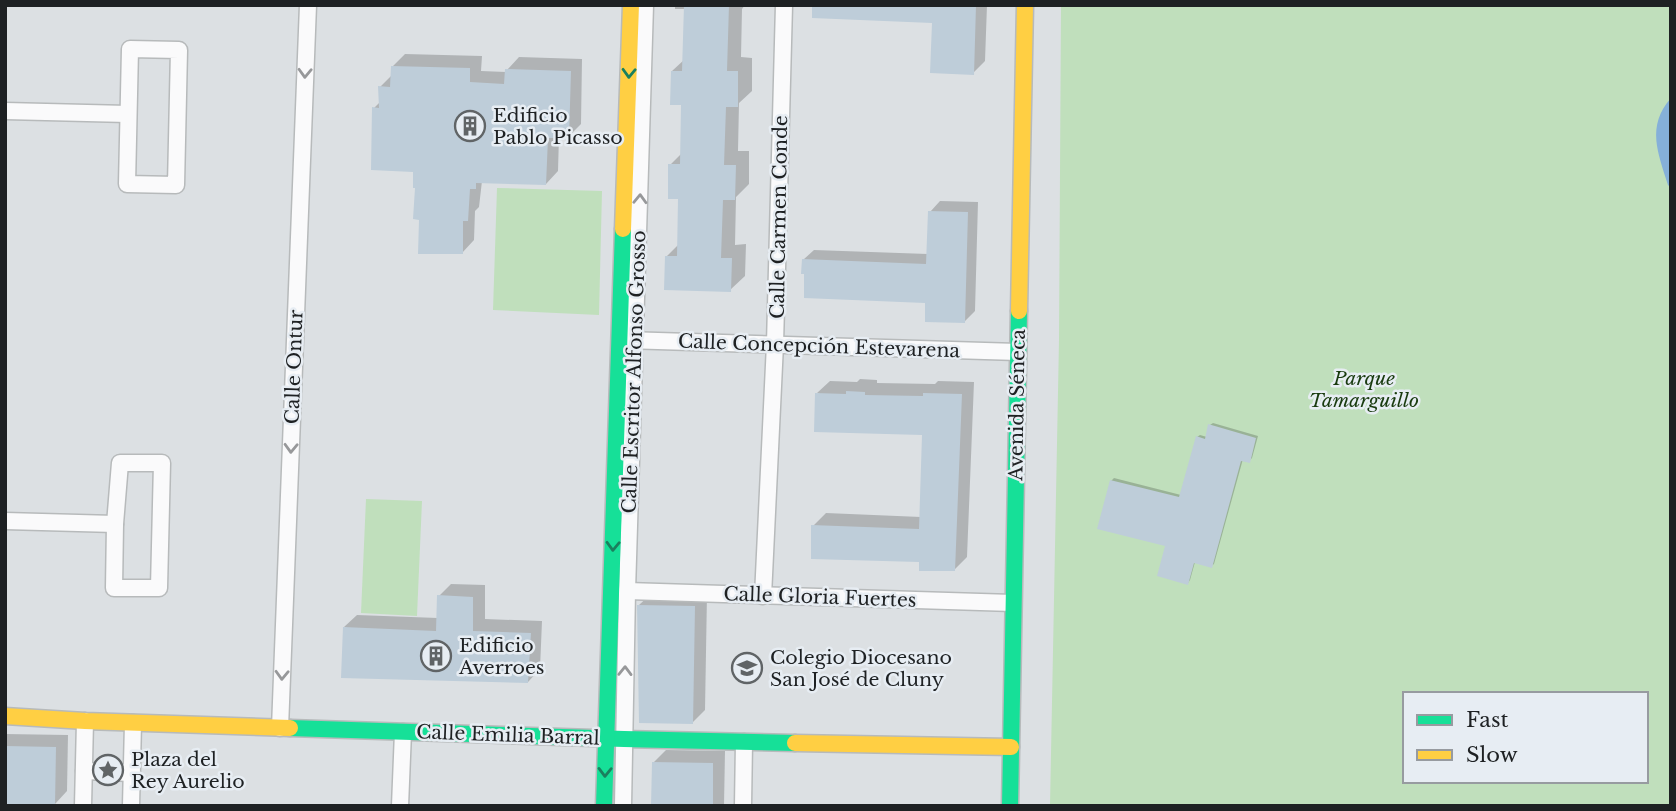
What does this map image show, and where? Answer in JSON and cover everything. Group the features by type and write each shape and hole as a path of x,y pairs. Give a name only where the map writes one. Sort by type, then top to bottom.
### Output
{"street":[{"name":"Calle Ontur","path":"280,728 308,5"},
{"name":"Calle Escritor Alfonso Grosso","path":"623,806 631,5"},
{"name":"Calle Escritor Alfonso Grosso","path":"604,806 645,5"},
{"name":"Calle Carmen Conde","path":"763,596 775,344 784,5"},
{"name":"Avenida Séneca","path":"1010,806 1025,5"},
{"path":"130,49 179,50 176,185 127,184 128,114 130,49"},
{"path":"5,111 128,114"},
{"name":"Calle Concepción Estevarena","path":"628,340 1018,352"},
{"path":"120,463 162,463 159,588 114,588 115,524 120,463"},
{"path":"5,520 115,524"},
{"name":"Calle Gloria Fuertes","path":"627,592 1013,603"},
{"name":"Calle Emilia Barral","path":"5,716 606,739 1011,747"},
{"path":"83,806 85,721"},
{"path":"131,806 133,723"},
{"path":"400,806 403,732"},
{"path":"743,806 744,742"},
{"path":"84,771 132,773"}],"green space":[{"name":"Parque Tamarguillo","path":"1061,5 1671,5 1671,806 1050,806 1059,340"},
{"path":"497,188 602,191 599,315 493,310"},
{"path":"366,499 422,501 417,616 361,613"}],"water":[{"path":"1671,98 1671,188 1658,151 1656,129 1663,108"}],"building":[{"path":"684,5 729,5 727,71 738,71 738,107 726,107 724,165 736,165 735,200 723,200 721,258 732,258 731,292 664,290 665,256 677,256 678,199 668,199 668,164 680,164 681,105 670,105 671,71 682,71"},
{"path":"812,5 976,5 974,75 930,73 932,23 812,18"},
{"name":"Edificio Pablo Picasso","path":"391,66 470,68 470,82 504,84 505,69 571,71 569,138 548,138 546,185 476,183 476,189 470,189 468,221 463,221 463,254 418,254 419,220 413,219 413,172 371,170 372,107 379,108 378,86 390,87"},
{"path":"928,211 968,212 965,323 925,322 925,303 804,298 802,259 926,264"},
{"path":"846,391 865,392 865,395 962,394 955,571 919,571 919,562 811,559 811,525 919,529 922,435 814,432 815,393 846,394"},
{"path":"1208,424 1256,438 1250,463 1241,461 1212,568 1194,563 1188,585 1157,576 1165,546 1097,529 1110,480 1179,497 1196,436 1205,439"},
{"name":"Edificio Averroes","path":"437,595 473,597 473,631 531,633 528,683 341,678 343,627 436,631"},
{"path":"637,605 695,606 693,724 639,723"},
{"path":"5,746 56,747 55,805 5,804"},
{"path":"652,762 713,763 713,806 651,806"}],"traffic: fast":[{"path":"604,806 623,229"},
{"path":"1010,806 1019,311"},
{"path":"290,728 795,743"}],"traffic: slow":[{"path":"623,229 631,5"},
{"path":"1019,311 1025,5"},
{"path":"5,716 290,728"},
{"path":"795,743 1011,747"}],"place":[{"name":"Edificio Pablo Picasso","path":"470,126"},
{"name":"Edificio Averroes","path":"436,656"},
{"name":"Colegio Diocesano San José de Cluny","path":"747,668"},
{"name":"Plaza del Rey Aurelio","path":"108,770"}]}
